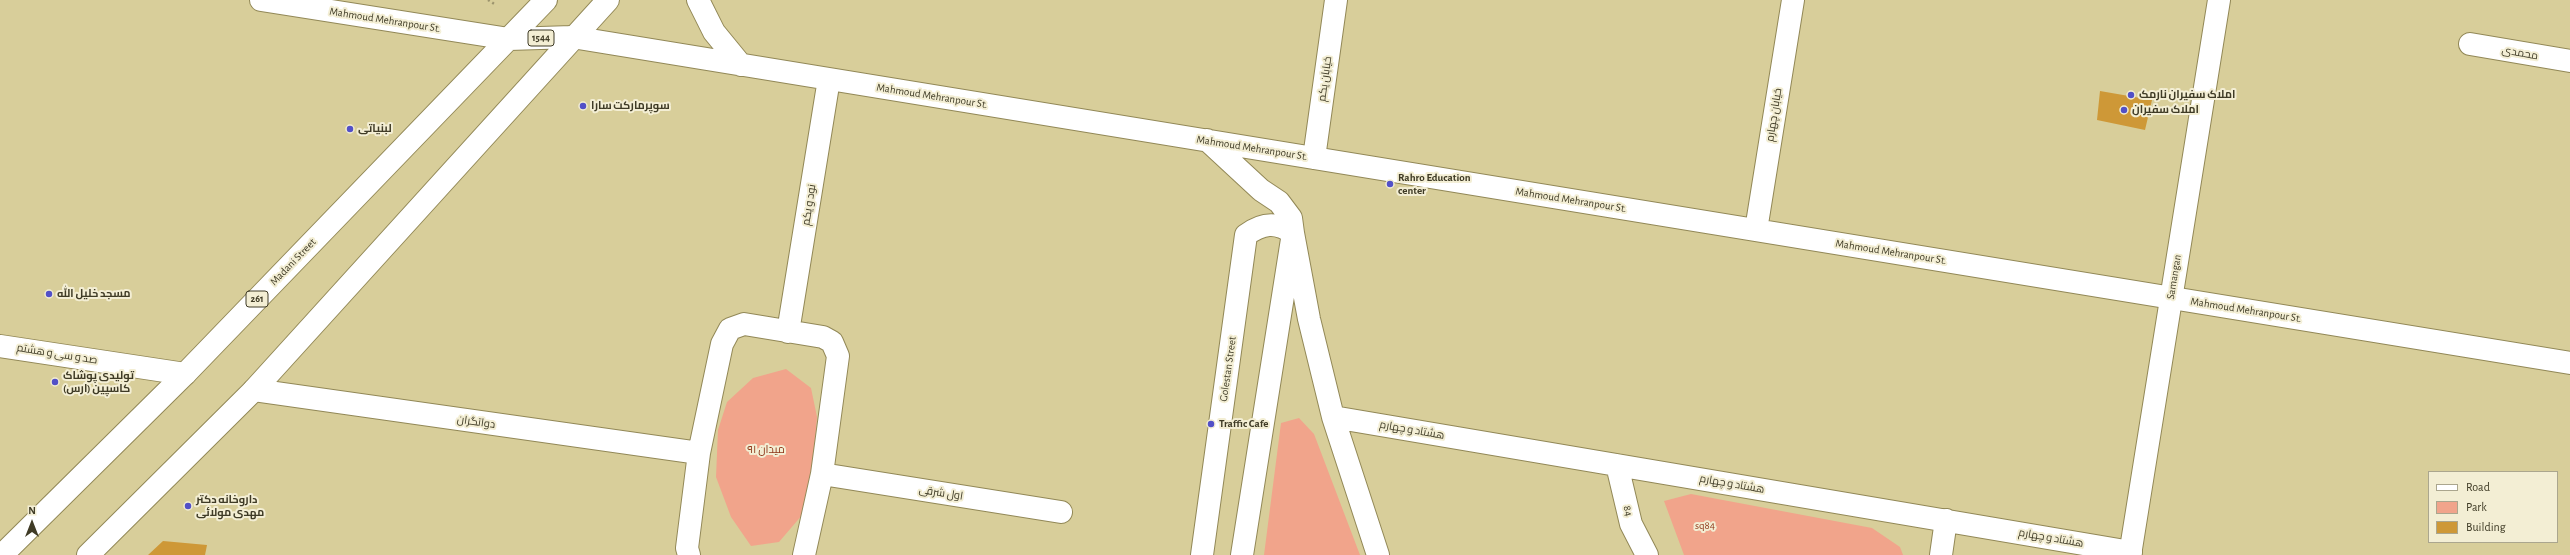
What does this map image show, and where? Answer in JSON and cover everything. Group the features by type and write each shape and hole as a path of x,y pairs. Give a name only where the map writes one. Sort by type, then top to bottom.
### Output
{"street":[{"name":"Mahmoud Mehranpour St.","path":"261,0 509,39"},
{"name":"Madani Street","path":"2,555 185,374 546,0"},
{"path":"88,555 254,390 572,37 608,0"},
{"path":"698,0 714,32 741,65"},
{"name":"خیابان یکم","path":"1314,158 1336,0"},
{"name":"خیابان چهارم","path":"1756,230 1793,0"},
{"name":"Samangan","path":"2131,553 2170,298 2219,0"},
{"name":"Mahmoud Mehranpour St.","path":"572,37 2570,363"},
{"name":"1544","path":"509,39 572,37"},
{"name":"محمدی","path":"2470,44 2570,61"},
{"name":"نود و یکم","path":"788,332 829,79"},
{"path":"1206,140 1261,190 1279,202 1291,218 1309,319 1333,416 1378,555"},
{"name":"Golestan Street","path":"1202,555 1246,235 1259,226 1274,224 1293,233"},
{"path":"1242,555 1293,233"},
{"path":"689,555 687,548 699,453 722,344 730,329 744,324 823,337 832,342 838,356 822,474 804,555"},
{"name":"صد و سی و هشتم","path":"0,346 185,374"},
{"name":"دواتگران","path":"254,390 699,453"},
{"name":"هشتاد و چهارم","path":"1333,416 1946,520 2131,553"},
{"name":"84","path":"1617,465 1631,524 1647,555"},
{"name":"اول شرقی","path":"822,474 1061,512"},
{"path":"1941,555 1946,520"},
{"path":"14,555 22,535"}],"green space":[{"name":"میدان ۹۱","path":"786,369 811,388 817,417 814,455 803,514 779,542 751,546 731,517 716,477 718,430 727,402 753,378"},
{"path":"1299,418 1314,434 1360,555 1264,555 1281,423"},
{"name":"sq84","path":"1691,494 1872,528 1900,547 1903,555 1684,555 1664,501"}],"building":[{"name":"املاک سفیران","path":"2100,91 2152,100 2145,130 2097,120"},
{"path":"163,541 207,545 205,555 148,555"}],"place":[{"name":"املاک سفیران نارمک","path":"2131,95"},
{"name":"سوپرمارکت سارا","path":"583,106"},
{"name":"املاک سفیران","path":"2124,110"},
{"name":"لبنیاتی","path":"350,129"},
{"name":"Rahro Education center","path":"1390,184"},
{"name":"مسجد خلیل الله","path":"49,294"},
{"name":"تولیدی پوشاک کاسپین (ارس)","path":"55,382"},
{"name":"Traffic Cafe","path":"1211,424"},
{"name":"داروخانه دکتر مهدی مولائی","path":"188,506"}]}
